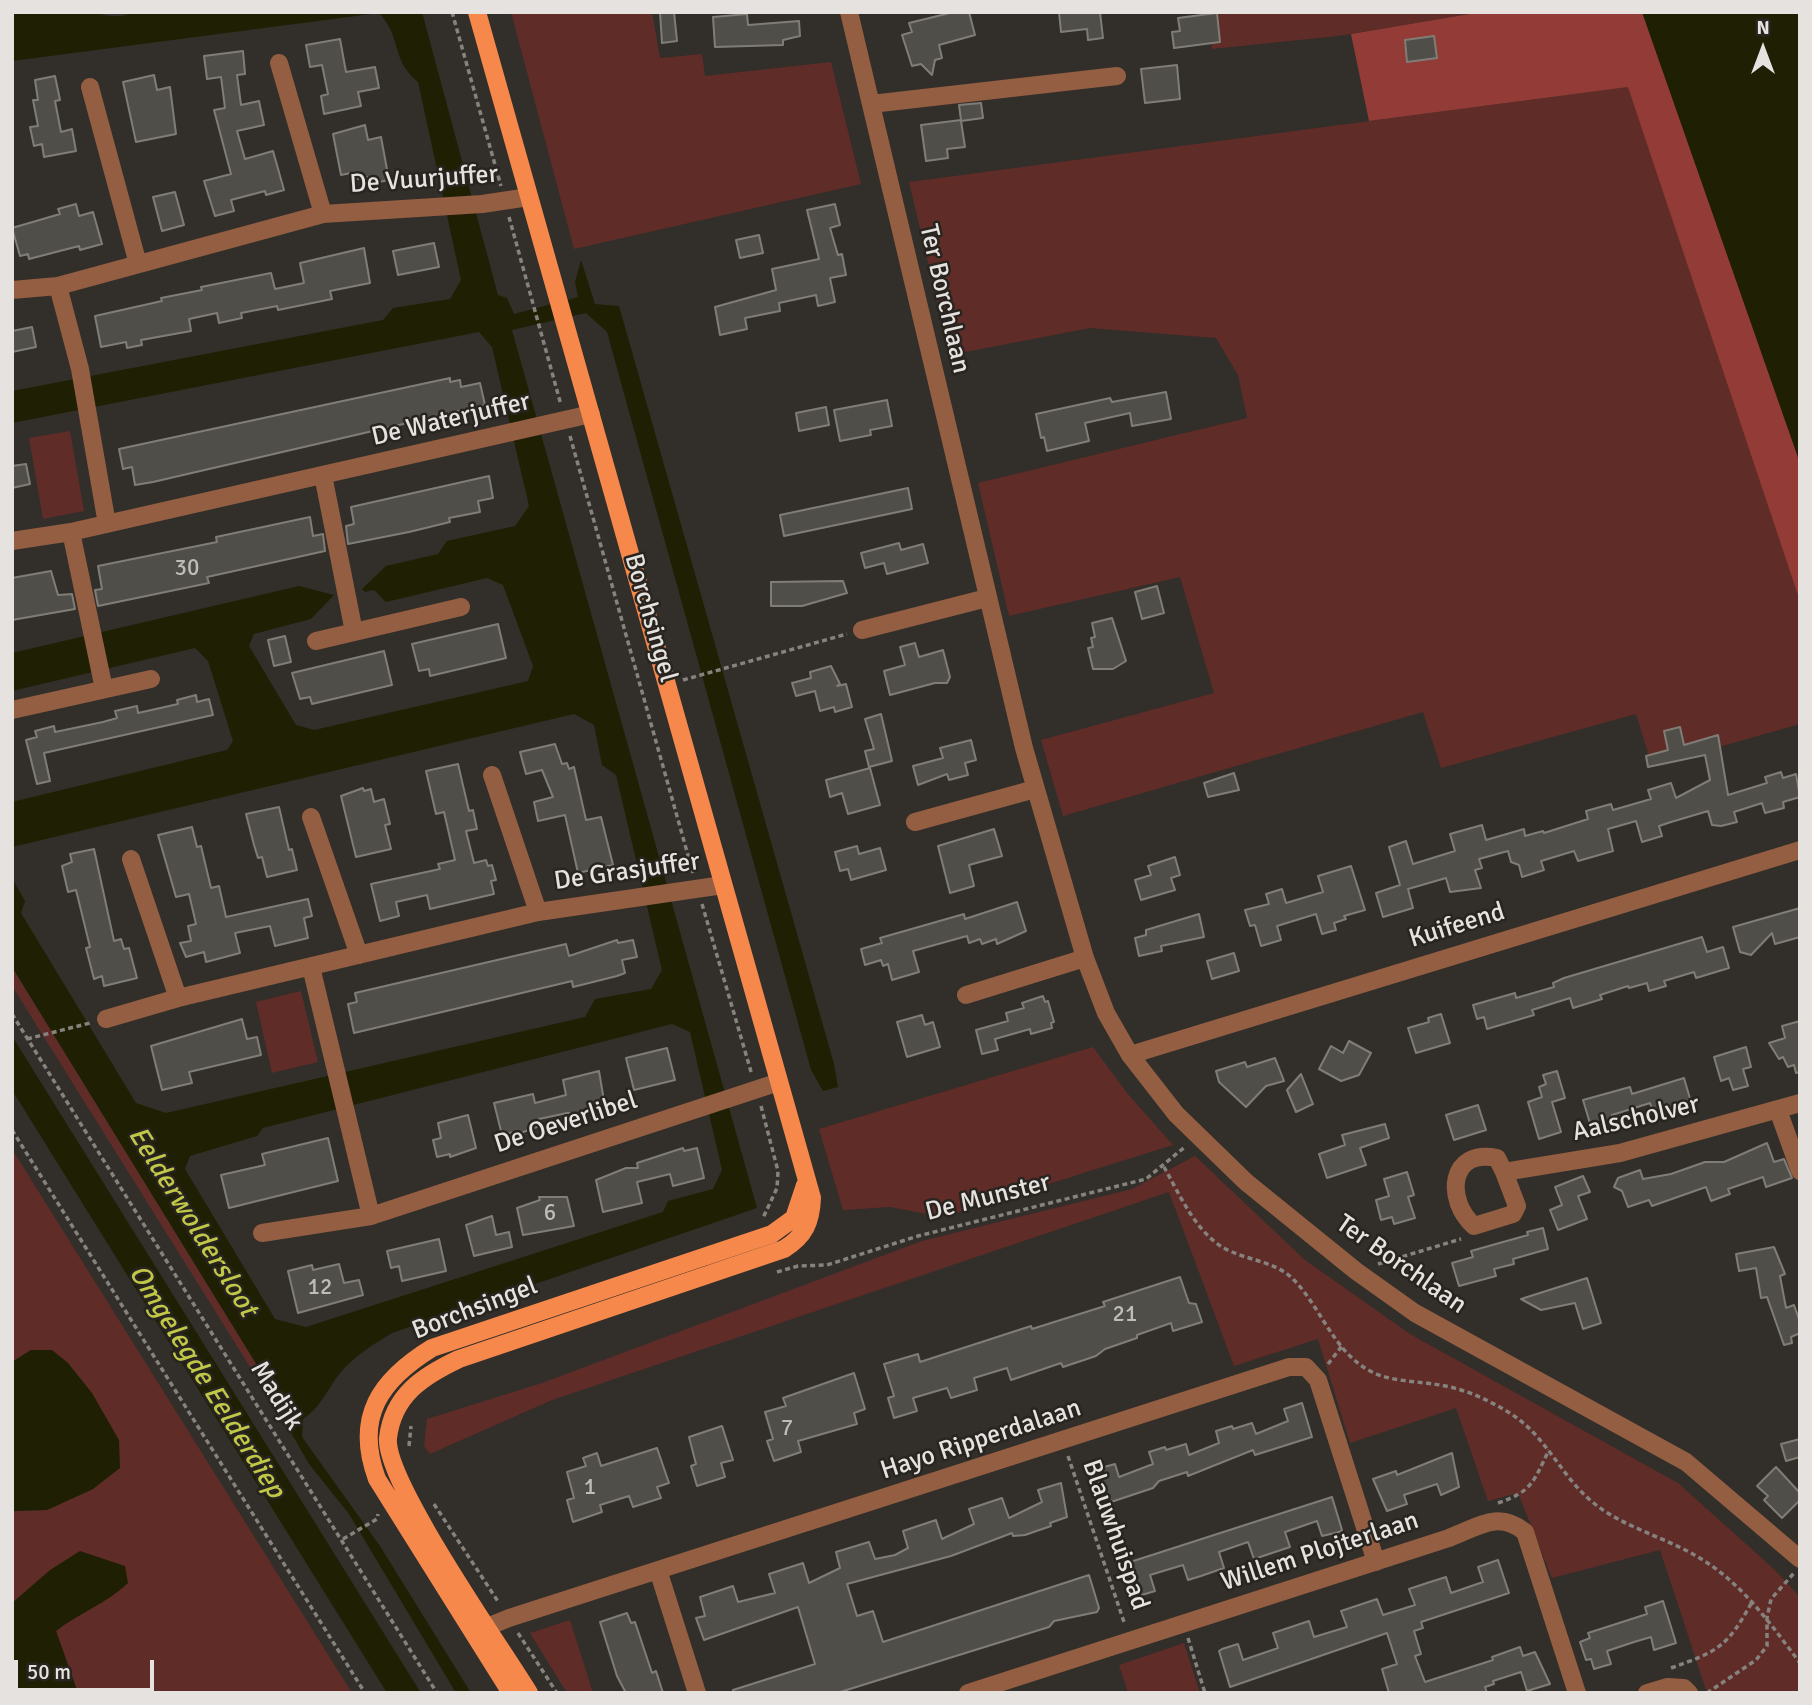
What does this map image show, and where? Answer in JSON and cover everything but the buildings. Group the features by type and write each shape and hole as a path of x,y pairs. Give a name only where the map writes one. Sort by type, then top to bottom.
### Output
{"main road":[{"name":"Borchsingel","path":"477,12 812,1198 811,1216 806,1230 795,1242 769,1254 458,1359 426,1375 404,1396 393,1415 388,1440 396,1473 481,1630 511,1693"},
{"name":"Borchsingel","path":"529,1693 481,1630 377,1479 369,1460 368,1440 374,1408 382,1391 401,1367 432,1348 783,1228 794,1218 804,1192 806,1178"}],"street":[{"name":"Ter Borchlaan","path":"849,12 987,598 1035,789 1085,958 1106,1013 1130,1055 1157,1092 1246,1182 1356,1271 1415,1313 1686,1462 1800,1559"},
{"name":"De Vuurjuffer","path":"279,63 323,214"},
{"path":"871,104 1117,76"},
{"path":"90,87 138,264"},
{"name":"De Vuurjuffer","path":"12,290 58,286 323,214 435,208 529,197"},
{"path":"58,286 80,369 107,524"},
{"name":"De Waterjuffer","path":"12,541 71,532 591,414"},
{"path":"323,475 354,632"},
{"path":"71,532 102,682"},
{"path":"862,630 987,598"},
{"path":"316,640 461,607"},
{"path":"12,710 102,682 150,679"},
{"name":"De Grasjuffer","path":"492,775 538,912"},
{"path":"915,822 1035,789"},
{"path":"311,817 359,955"},
{"name":"Kuifeend","path":"1130,1055 1800,850"},
{"path":"131,859 178,998"},
{"name":"De Grasjuffer","path":"106,1018 178,998 538,912 723,885"},
{"path":"966,995 1085,958"},
{"path":"311,967 370,1216"},
{"name":"De Oeverlibel","path":"262,1233 370,1216 735,1094 779,1082"},
{"name":"Aalscholver","path":"1504,1172 1620,1153 1800,1103"},
{"path":"1778,1110 1800,1171"},
{"path":"1484,1155 1497,1158 1504,1172 1517,1206 1513,1214 1474,1226 1460,1203 1455,1186 1457,1172 1463,1164 1484,1155"},
{"name":"Hayo Ripperdalaan","path":"481,1630 509,1618 1289,1367 1307,1367 1318,1380 1376,1562"},
{"name":"Willem Plojterlaan","path":"968,1693 1376,1562 1494,1520 1511,1521 1525,1532 1577,1693"},
{"path":"658,1570 697,1693"},
{"path":"1647,1693 1667,1687 1684,1688 1689,1693"}],"path":[{"name":"Borchsingel","path":"452,12 544,343 557,422 697,888 778,1171 777,1188 762,1224 765,1236"},
{"path":"685,680 862,630"},
{"name":"Madijk","path":"12,1014 437,1693"},
{"path":"27,1039 106,1018"},
{"path":"12,1130 365,1693"},
{"name":"De Munster","path":"769,1254 774,1273 799,1266 827,1265 918,1236 1146,1179 1164,1167 1198,1135"},
{"path":"1164,1167 1204,1232 1231,1252 1287,1273 1332,1334 1360,1365 1379,1375 1441,1385 1486,1400 1538,1433 1574,1486 1609,1515 1697,1556 1725,1574 1767,1618 1800,1663"},
{"path":"1356,1271 1468,1237 1474,1226"},
{"path":"409,1448 411,1422"},
{"name":"Blauwhuispad","path":"1063,1441 1130,1641"},
{"path":"1495,1504 1521,1495 1539,1477 1549,1450"},
{"path":"427,1493 556,1693"},
{"path":"343,1539 367,1524"},
{"path":"1707,1693 1756,1660 1767,1646 1767,1618 1772,1598 1800,1566"},
{"path":"1667,1687 1662,1671 1712,1653 1729,1641 1752,1602"},
{"path":"1183,1624 1205,1693"}],"shaded area":[{"path":"511,12 652,12 660,58 702,54 705,76 831,62 861,184 574,249"},
{"path":"1207,12 1481,12 1338,36 1212,49"},
{"path":"1481,12 1642,12 1800,463 1800,601 1628,87 1369,121 1351,34"},
{"path":"1603,12 1800,12 1800,724 1652,766 1636,714 1441,768 1423,712 1063,816 1041,740 1214,693 1180,577 1009,616 978,483 1247,418 1238,375 1216,338 1090,328 950,355 909,182 1627,87"},
{"path":"70,431 84,511 43,519 29,438"},
{"path":"12,967 292,1422 290,1431 12,986"},
{"path":"301,991 318,1062 272,1073 256,1002"},
{"path":"1093,1047 1127,1093 1173,1145 956,1213 932,1215 890,1207 843,1210 819,1129"},
{"path":"12,1149 352,1693 78,1693 56,1631 128,1583 12,1603 12,1511 47,1510 93,1489 52,1350 31,1350 12,1362"},
{"path":"1195,1156 1305,1260 1410,1334 1678,1483 1775,1570 1800,1597 1800,1693 1707,1693 1660,1550 1552,1578 1518,1493 1488,1501 1456,1408 1350,1443 1318,1339 1234,1366 1169,1192 552,1400 430,1454 424,1446 427,1419 542,1383 922,1241 1132,1189"},
{"path":"570,1620 593,1693 567,1693 530,1633"},
{"path":"1184,1643 1200,1693 1128,1693 1119,1665"}],"water":[{"name":"Eelderwoldersloot","path":"12,12 94,12 114,16 134,12 422,12 498,295 507,298 514,314 578,297 575,282 581,260 595,304 619,306 834,1064 838,1087 823,1091 811,1070 607,332 586,313 512,330 757,1208 392,1333 364,1351 346,1367 319,1404 303,1419 302,1437 380,1546 471,1693 456,1693 349,1514 309,1464 290,1431 292,1422 12,967 12,878 25,901 21,913 136,1103 166,1113 585,1017 595,999 651,989 662,970 616,775 602,765 594,725 574,714 12,847 12,802 227,750 233,741 208,661 195,648 12,691 12,653 299,586 334,595 311,619 254,634 249,646 296,725 314,730 528,681 533,666 503,585 487,578 386,602 374,590 365,592 362,589 386,566 438,554 447,541 515,526 529,506 492,347 479,332 12,423 12,391 383,320 393,308 450,299 461,280 418,82 403,65 391,32 379,13 12,61","holes":["672,1024 690,1032 722,1170 713,1189 668,1201 663,1212 306,1327 275,1319 185,1169 190,1156 257,1136 263,1128"]},
{"path":"1642,12 1800,12 1800,463"},
{"name":"Omgelegde Eelderdiep","path":"12,1036 421,1693 387,1693 12,1090"},
{"path":"31,1350 52,1350 68,1363 92,1393 119,1440 120,1468 93,1489 47,1510 12,1511 12,1362"},
{"path":"80,1551 125,1566 128,1583 56,1631 78,1693 12,1693 12,1603 50,1570"}]}
